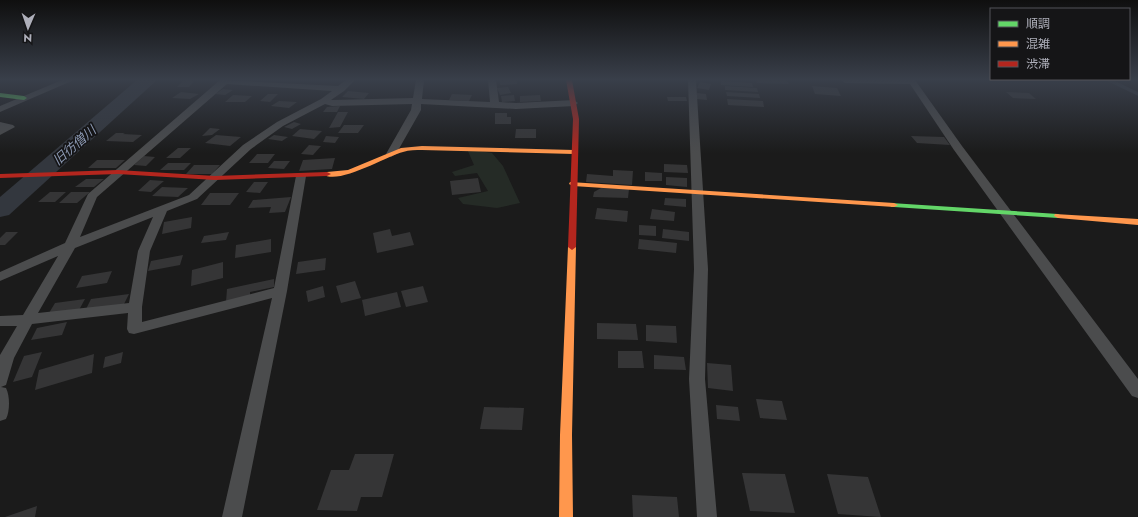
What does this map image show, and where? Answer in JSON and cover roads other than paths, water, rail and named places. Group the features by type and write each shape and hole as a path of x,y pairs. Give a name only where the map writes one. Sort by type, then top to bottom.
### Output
{"street":[{"path":"0,109 11,104"},
{"path":"0,381 6,358 70,245 92,196 198,104"},
{"path":"0,277 70,245 193,197 247,147 280,124 318,104"},
{"path":"391,154 416,110 417,104"},
{"path":"478,104 516,106 552,104"},
{"path":"566,517 566,436 576,119 574,104"},
{"path":"693,104 701,269 697,379 708,517"},
{"path":"928,104 958,148 1138,391"},
{"path":"0,125 10,127 0,132"},
{"path":"0,176 118,172 215,178 301,176 349,172 404,149 422,148 574,152"},
{"path":"232,517 280,291 301,176"},
{"path":"573,184 698,191 1138,222"},
{"path":"162,209 144,251 134,329 280,291"},
{"path":"0,321 27,320 136,307"},
{"path":"0,393 0,414"}],"waterway":[{"name":"旧彷僧川","path":"0,210 121,104"}]}
